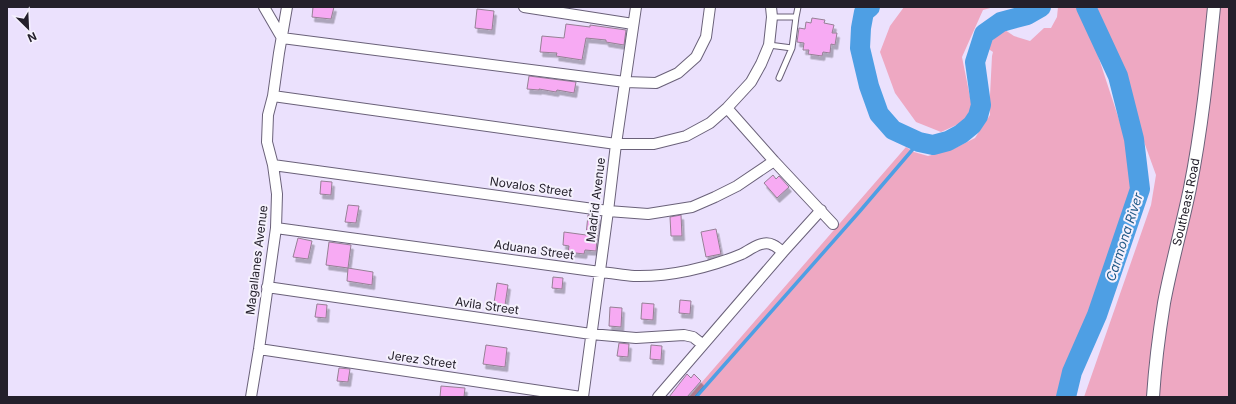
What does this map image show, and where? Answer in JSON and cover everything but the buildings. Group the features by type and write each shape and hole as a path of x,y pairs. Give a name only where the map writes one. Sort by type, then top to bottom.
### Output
{"street":[{"path":"264,7 282,38 625,82 656,83 678,73 696,57 706,37 710,7"},
{"name":"Magallanes Avenue","path":"251,397 276,228 277,194 273,165 267,142 268,115 273,96 287,7"},
{"path":"524,7 633,24"},
{"name":"Madrid Avenue","path":"582,397 636,7"},
{"name":"Southeast Road","path":"1153,397 1156,354 1164,303 1182,227 1197,150 1214,7"},
{"path":"273,96 616,144 654,144 686,136 710,123 727,108 751,82 761,64 768,45 772,12"},
{"path":"727,108 833,224"},
{"name":"Novalos Street","path":"273,165 608,211 648,214 692,206 715,197 737,186 774,161"},
{"path":"658,397 702,344 821,210"},
{"name":"Aduana Street","path":"276,228 634,276 670,274 707,266 768,243 773,244 783,252"},
{"name":"Avila Street","path":"267,287 591,334 636,338 684,335 693,338 702,344"},
{"name":"Jerez Street","path":"259,349 582,397"}],"lane":[{"path":"779,78 792,48 798,7"},
{"path":"772,12 796,18"},
{"path":"768,45 792,48"}],"shaded area":[{"path":"904,7 994,7 983,10 962,57 972,107 963,122 941,132 916,122 895,93 880,52 890,26"},
{"path":"1058,7 1082,7 1130,153 1130,195 1095,297 1067,361 1058,397 689,397 906,147 914,152 928,156 953,149 975,138 990,115 993,52 987,48 989,43 1005,30 1014,36 1030,41 1044,28 1051,28 1057,17"},
{"path":"1092,7 1229,7 1229,397 1084,397 1151,205 1156,175 1113,56"}],"waterway":[{"name":"Carmona River","path":"870,7 864,12 861,28 860,48 869,86 879,114 893,130 919,142 933,145 948,141 961,134 972,125 978,116 981,105 975,62 984,34 1001,22 1027,15 1041,7"},
{"name":"Carmona River","path":"1066,397 1072,372 1097,315 1140,189 1134,139 1118,76 1086,7"},
{"path":"696,397 919,142"}]}
